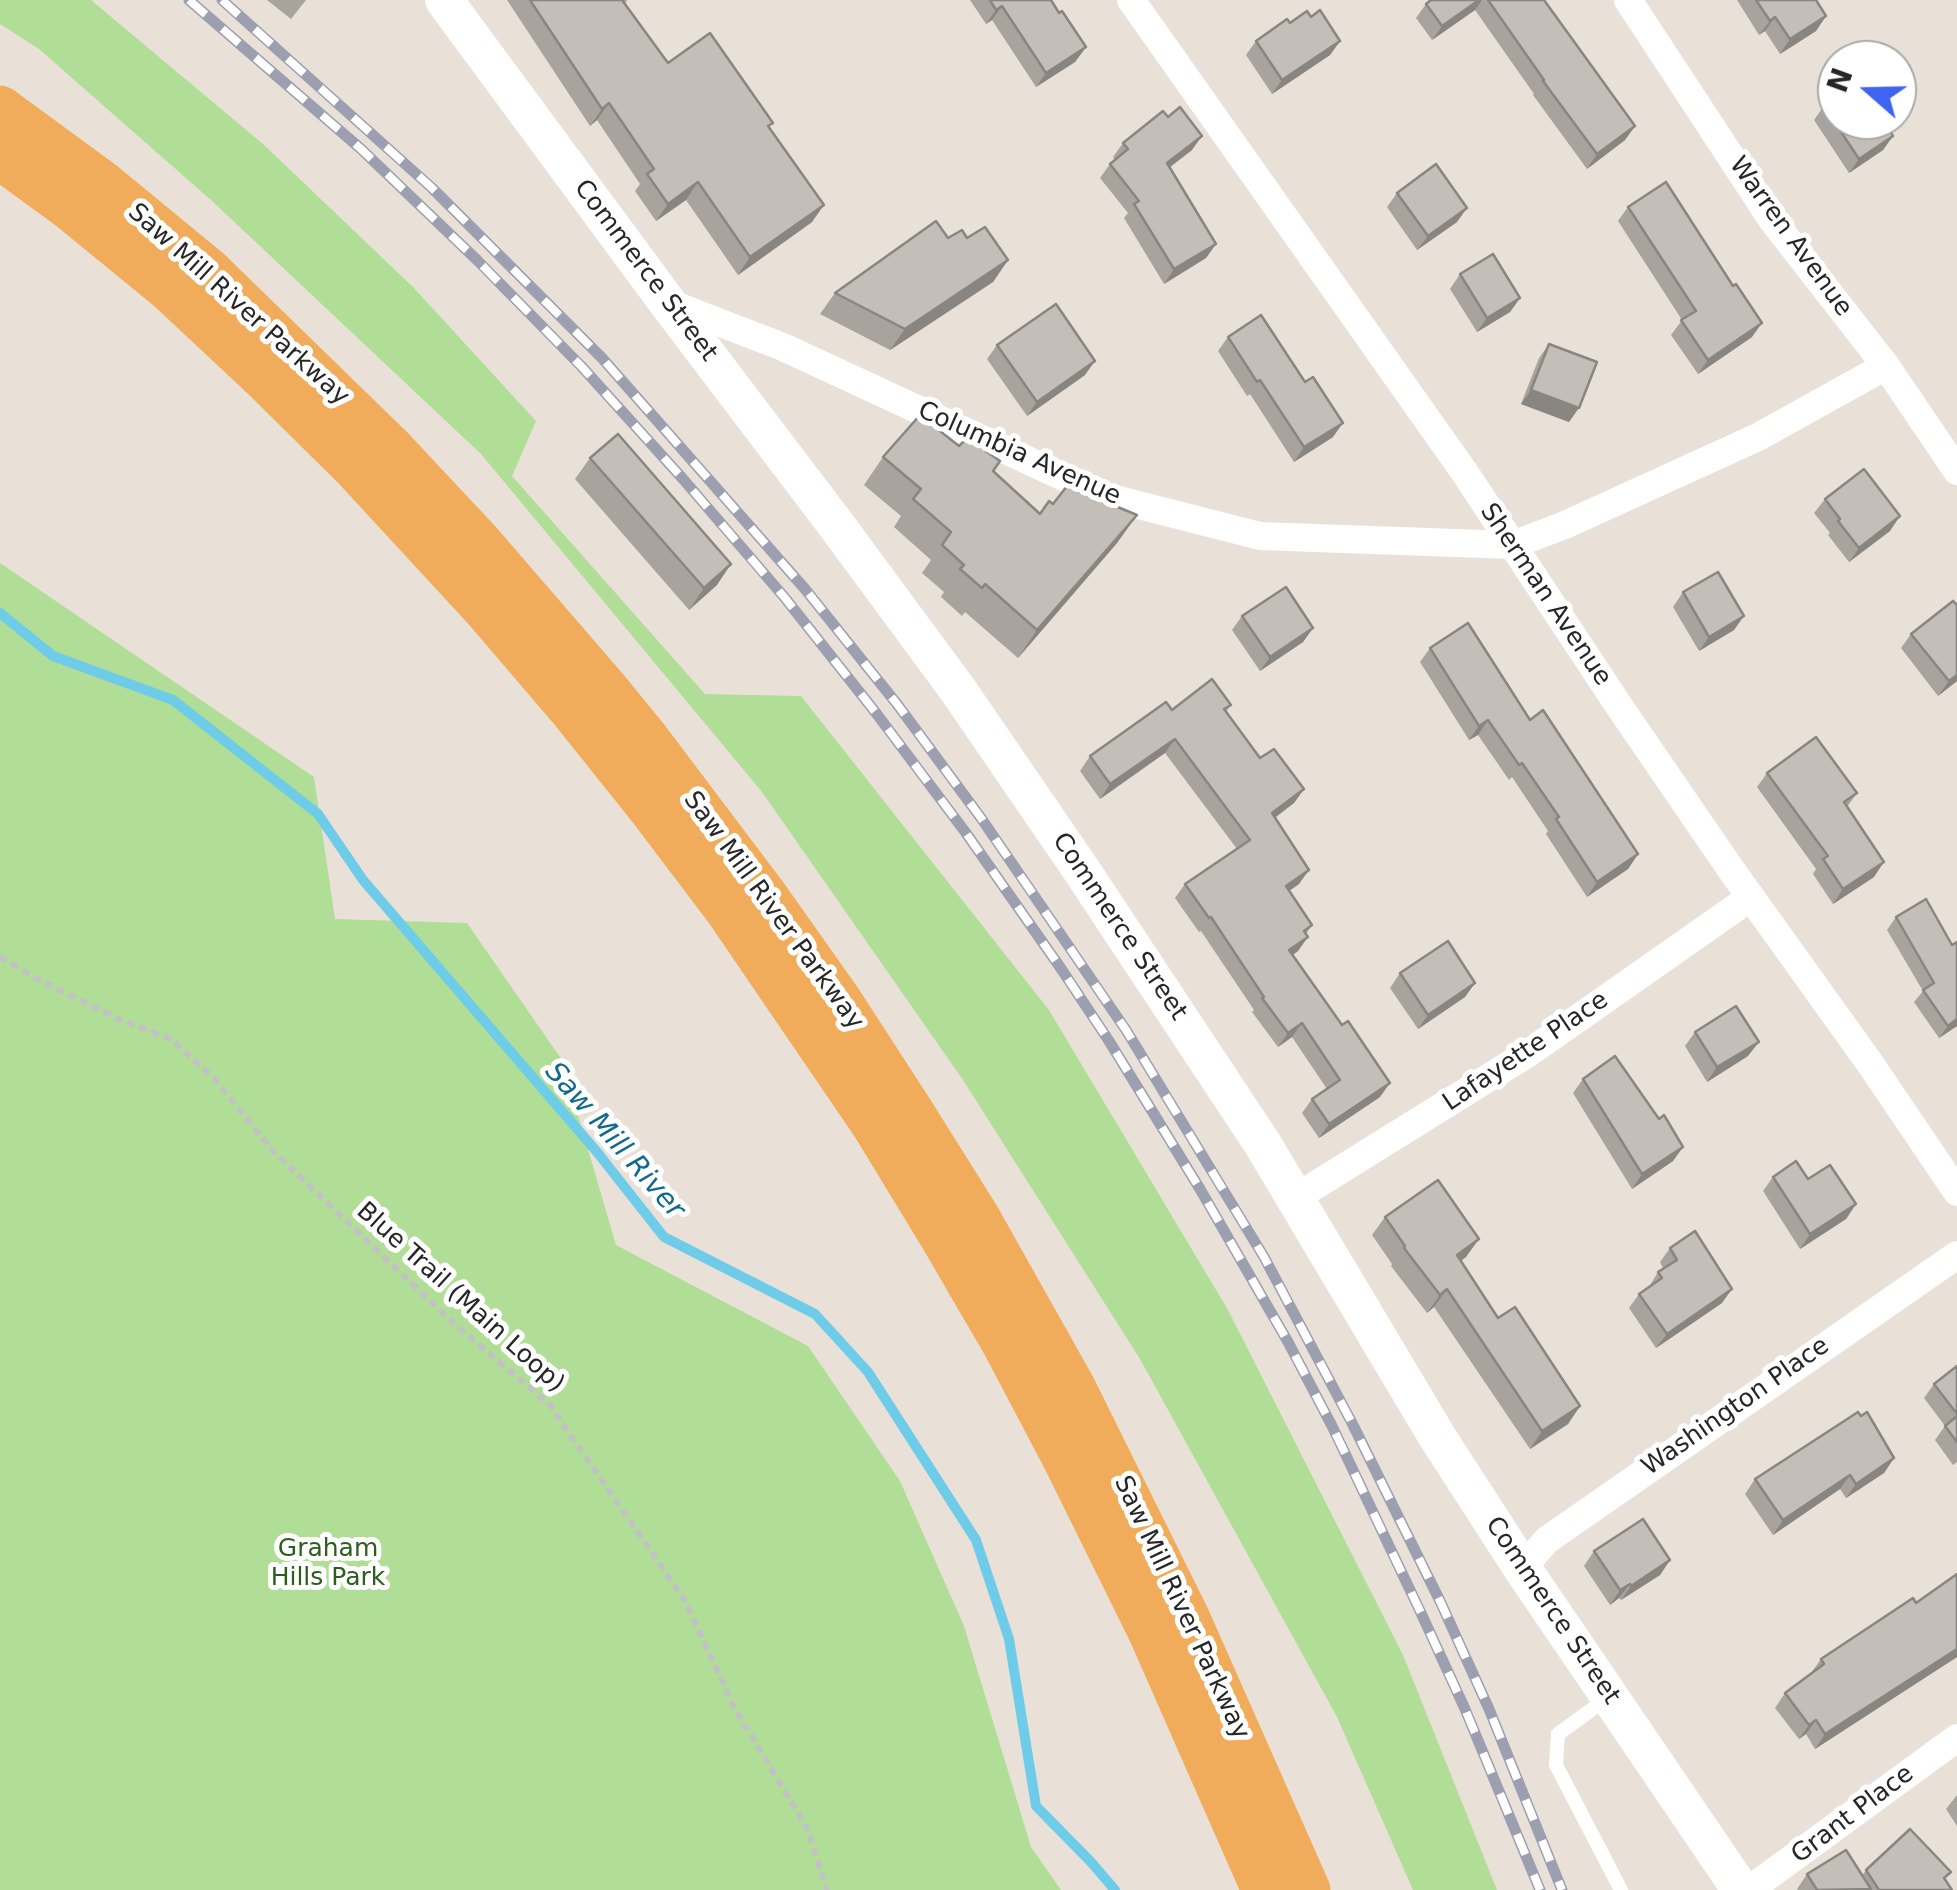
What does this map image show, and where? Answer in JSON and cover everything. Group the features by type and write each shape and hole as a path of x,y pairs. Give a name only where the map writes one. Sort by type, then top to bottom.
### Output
{"highway":[{"name":"Saw Mill River Parkway","path":"0,108 105,185 207,269 391,448 566,641 647,739 754,880 884,1067 1041,1328 1160,1561 1308,1890"},
{"name":"Saw Mill River Parkway","path":"0,157 168,289 355,468 549,684 728,911 908,1179 1035,1401 1150,1632 1264,1890"}],"main road":[{"name":"Commerce Street","path":"444,0 958,690 1167,998 1296,1198 1438,1438 1522,1568 1658,1771 1745,1890"}],"street":[{"name":"Sherman Avenue","path":"1131,0 1465,473 1619,706 1957,1192"},
{"name":"Warren Avenue","path":"1628,0 1773,221 1886,366 1957,470"},
{"name":"Columbia Avenue","path":"667,302 783,346 1107,498 1260,536 1512,545 1758,437 1886,366"},
{"name":"Lafayette Place","path":"1296,1198 1530,1052 1751,898"},
{"name":"Washington Place","path":"1522,1568 1547,1540 1957,1255"},
{"name":"Grant Place","path":"1745,1890 1957,1738"}],"lane":[{"path":"1610,1696 1558,1734 1556,1764 1621,1890"}],"path":[{"name":"Blue Trail (Main Loop)","path":"0,957 123,1021 171,1039 214,1078 272,1150 451,1320 549,1404 684,1599 735,1708 807,1828 827,1890"}],"green space":[{"path":"0,0 91,0 263,144 413,287 536,421 512,476 705,694 801,696 1049,1010 1228,1310 1403,1655 1497,1890 1413,1890 1337,1717 1140,1359 963,1080 762,792 481,454 212,201 39,49 0,24"},
{"name":"Graham Hills Park","path":"0,563 314,777 335,919 467,923 562,1060 616,1245 808,1346 900,1481 964,1626 1031,1847 1061,1890 0,1890"}],"building":[{"path":"530,0 622,0 668,63 710,33 773,123 768,126 824,205 750,257 698,182 668,204 647,174 654,169 609,103 602,109"},
{"path":"990,0 1051,0 1086,47 1046,73 1002,6 996,10"},
{"path":"1431,0 1479,0 1442,26 1426,4"},
{"path":"1488,0 1544,0 1635,126 1597,154"},
{"path":"1756,0 1816,0 1826,16 1790,39 1775,17 1770,21"},
{"path":"1320,10 1340,41 1282,80 1256,41 1287,19 1290,23 1307,11 1311,17"},
{"path":"1180,107 1202,136 1167,163 1216,244 1174,269 1134,204 1139,201 1110,164 1128,149 1123,143 1163,111 1168,117"},
{"path":"1846,140 1887,140 1859,159"},
{"path":"1436,164 1467,208 1428,236 1397,193"},
{"path":"1666,182 1733,286 1736,284 1762,323 1708,360 1681,320 1696,311 1628,207"},
{"path":"936,221 948,238 962,230 967,238 985,227 1008,260 905,329 835,293"},
{"path":"1493,254 1520,298 1487,318 1460,274"},
{"path":"1056,304 1095,361 1037,402 997,345"},
{"path":"1261,315 1305,382 1313,377 1343,423 1304,447 1228,337"},
{"path":"1549,344 1597,362 1579,408 1531,390"},
{"path":"920,415 959,446 967,438 1000,461 993,471 1040,514 1067,486 1137,515 1037,630 985,584 982,588 960,569 964,565 942,545 951,532 913,499 921,489 883,457"},
{"path":"618,434 731,564 704,588 590,458"},
{"path":"1864,469 1900,516 1859,548 1825,499"},
{"path":"1718,572 1744,616 1709,637 1683,592"},
{"path":"1286,587 1313,628 1270,657 1242,616"},
{"path":"1953,601 1957,605 1957,675 1949,681 1911,634"},
{"path":"1468,623 1530,720 1543,710 1638,854 1597,882 1522,763 1519,765 1488,720 1479,726 1430,648"},
{"path":"1212,679 1231,705 1224,709 1260,758 1274,749 1304,789 1272,813 1309,870 1286,886 1312,925 1304,931 1308,937 1289,950 1342,1025 1348,1021 1390,1083 1329,1124 1312,1099 1340,1080 1302,1023 1288,1033 1185,884 1250,840 1175,739 1110,784 1090,756 1166,702 1172,710"},
{"path":"1816,737 1857,793 1844,802 1884,862 1843,889 1823,859 1828,856 1767,773"},
{"path":"1926,899 1952,945 1957,942 1957,1019 1948,1026 1923,990 1934,983 1896,917"},
{"path":"1448,941 1475,983 1428,1015 1400,973"},
{"path":"1736,1006 1759,1042 1717,1067 1695,1032"},
{"path":"1615,1056 1659,1119 1664,1115 1683,1147 1642,1174 1583,1079"},
{"path":"1796,1161 1808,1179 1830,1165 1856,1204 1810,1234 1773,1177"},
{"path":"1438,1180 1479,1239 1457,1255 1498,1318 1515,1307 1580,1406 1542,1431 1447,1289 1440,1295 1385,1217"},
{"path":"1695,1231 1732,1289 1667,1334 1639,1294 1662,1278 1658,1272 1677,1260 1670,1248"},
{"path":"1957,1366 1957,1414 1934,1384"},
{"path":"1858,1412 1861,1416 1867,1412 1894,1458 1856,1484 1850,1475 1783,1520 1755,1479"},
{"path":"1957,1416 1957,1442 1945,1426"},
{"path":"1643,1519 1670,1560 1620,1590 1594,1551"},
{"path":"1957,1574 1957,1649 1825,1734 1816,1720 1809,1725 1785,1693 1824,1664 1821,1659"},
{"path":"1910,1829 1951,1872 1944,1878 1952,1890 1879,1890 1866,1870"},
{"path":"1846,1850 1871,1889 1817,1890 1807,1874"}],"waterway":[{"name":"Saw Mill River","path":"0,613 53,656 173,700 318,814 363,880 597,1152 664,1237 815,1314 868,1372 976,1540 1009,1639 1036,1806 1115,1890"}],"railway":[{"path":"189,0 361,149 582,367 785,598 966,833 1109,1041 1288,1342 1421,1613 1540,1890"},
{"path":"222,0 432,188 602,358 805,589 981,818 1126,1030 1264,1257 1440,1601 1489,1709 1562,1890"}]}
